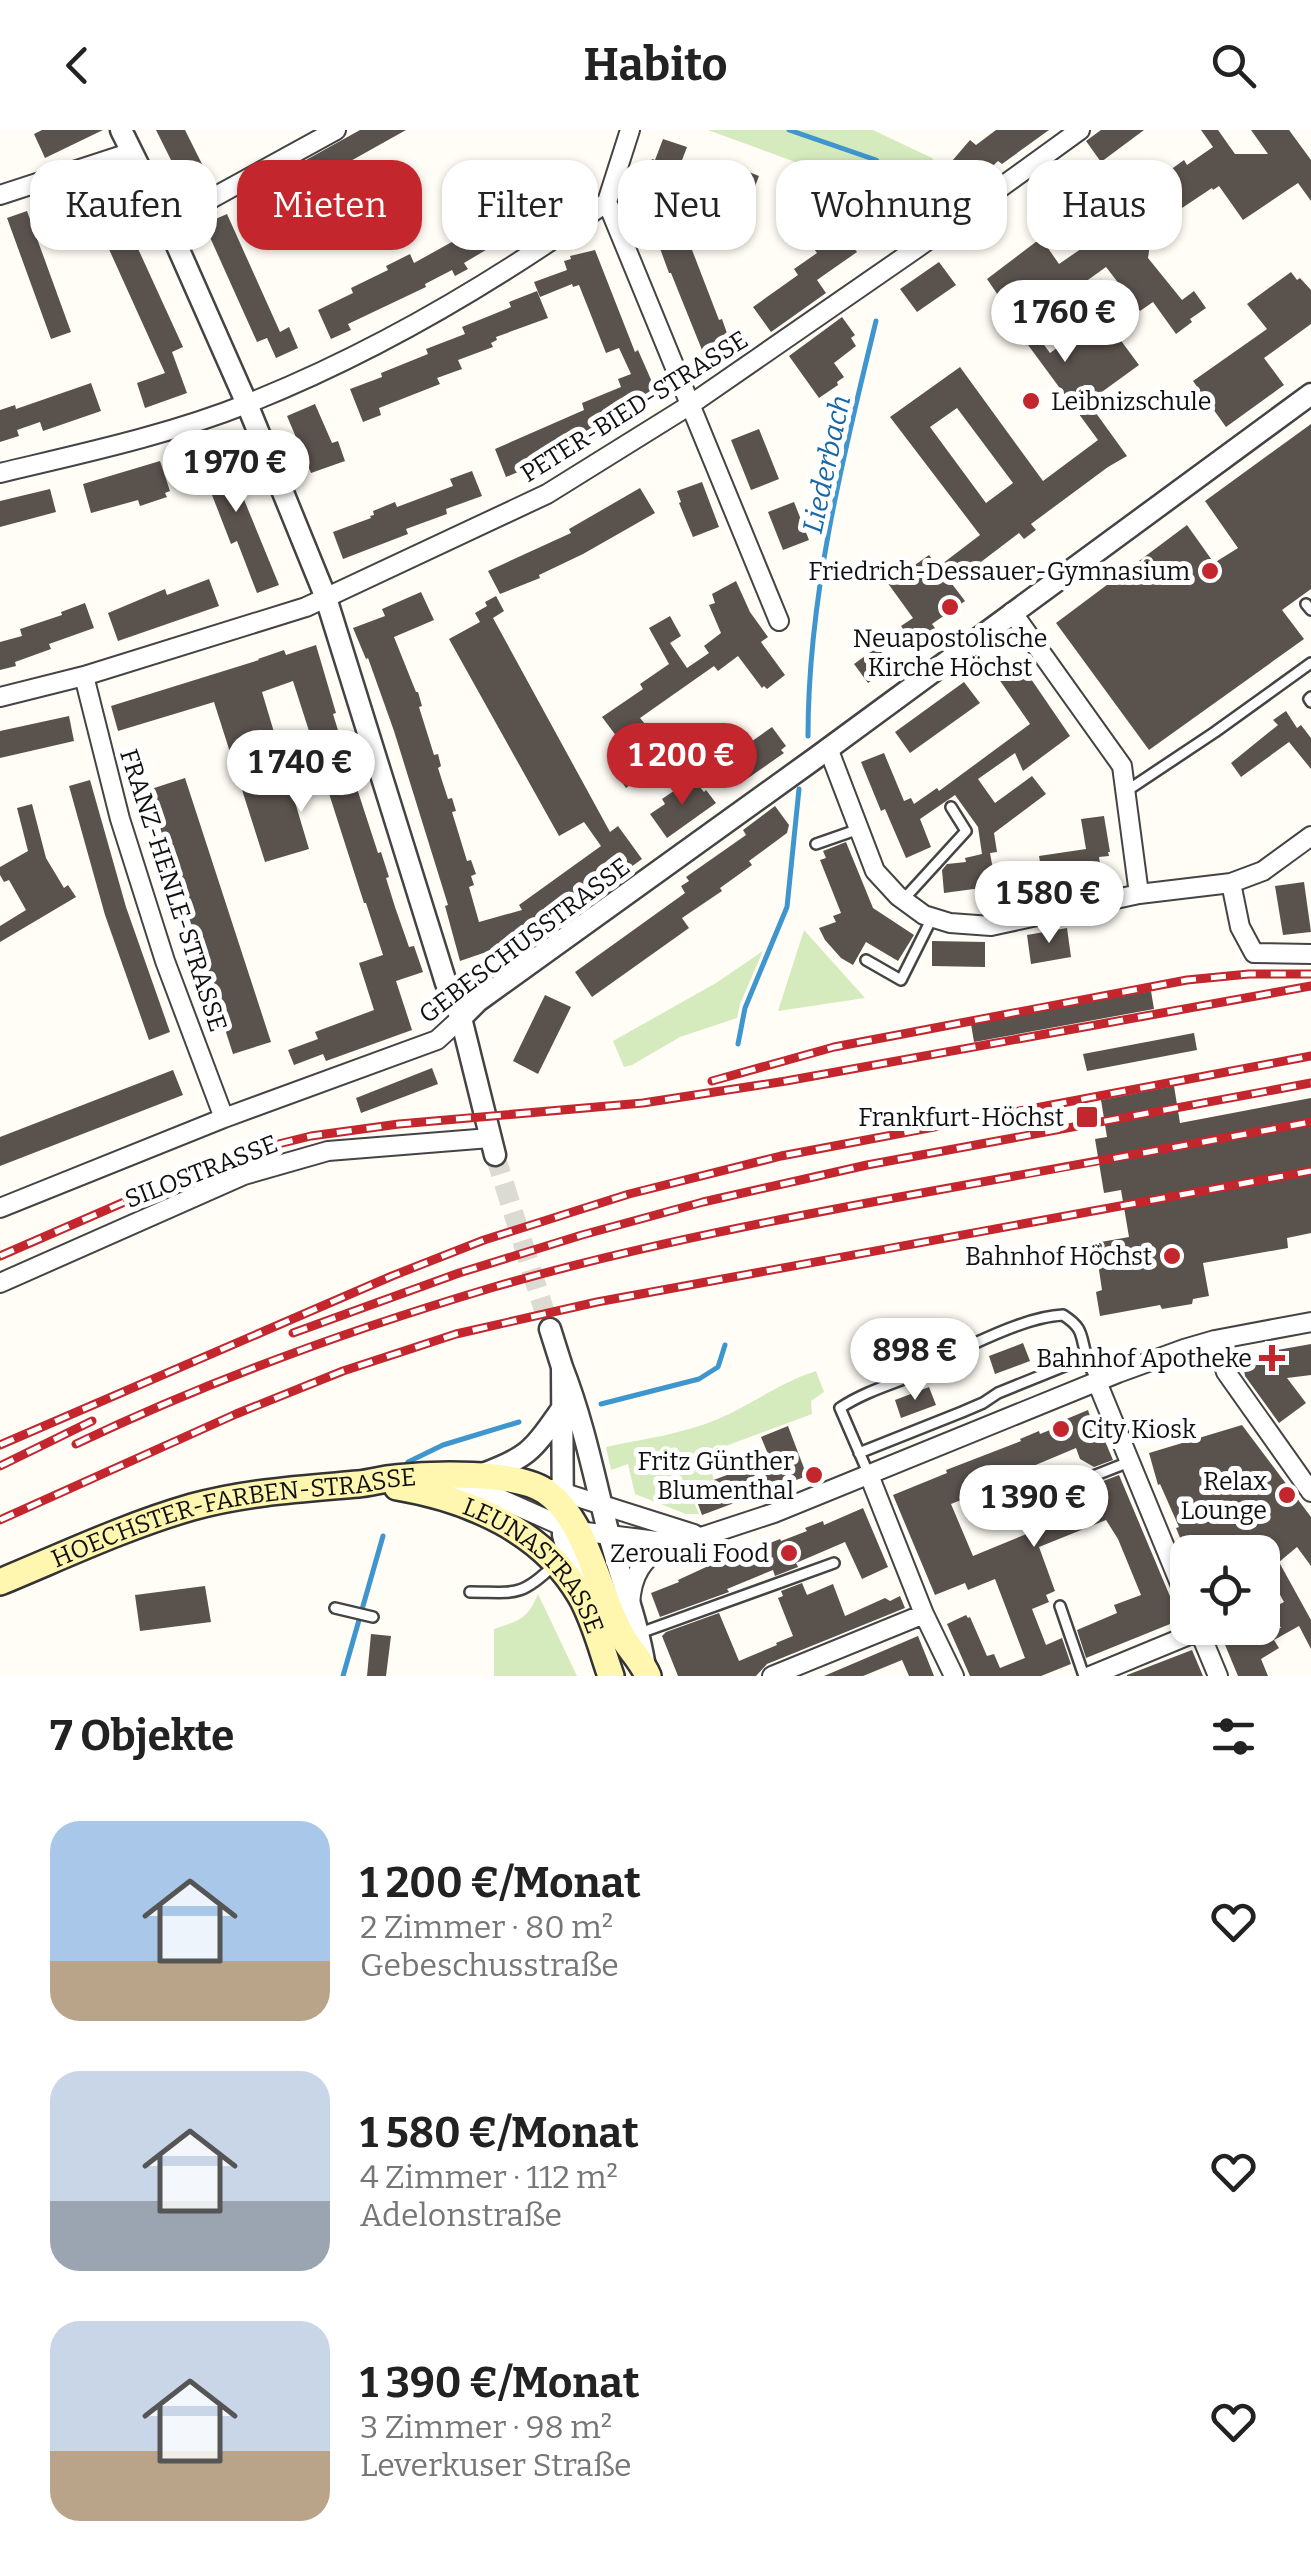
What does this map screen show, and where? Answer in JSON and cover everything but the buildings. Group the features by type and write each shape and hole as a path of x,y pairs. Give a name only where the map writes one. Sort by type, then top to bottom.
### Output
{"main road":[{"name":"HOECHSTER-FARBEN-STRASSE","path":"0,1582 128,1528 188,1508 250,1494 420,1476 474,1476 532,1484"},
{"name":"LEUNASTRASSE","path":"362,1484 455,1500 522,1534 564,1529"},
{"name":"LEUNASTRASSE","path":"532,1484 550,1494 564,1529 622,1637 646,1672"},
{"name":"LEUNASTRASSE","path":"564,1529 581,1596 611,1676"}],"street":[{"path":"217,195 336,130"},
{"path":"0,473 140,440 246,404 352,358 445,309 540,250 607,202 630,130"},
{"path":"123,131 136,160"},
{"name":"PETER-BIED-STRASSE","path":"0,696 84,676 290,613 547,494 690,404 917,248 1068,133"},
{"path":"0,196 132,152"},
{"path":"607,202 780,621"},
{"path":"179,250 326,598 446,983 461,1018 492,1147"},
{"name":"GEBESCHUSSTRASSE","path":"0,1208 224,1118 437,1040 478,1001 1311,394"},
{"path":"1012,612 1122,766 1138,894"},
{"name":"FRANZ-HENLE-STRASSE","path":"84,676 126,837 165,961 224,1118"},
{"path":"828,748 875,871 904,900 932,918 991,926 1138,894 1231,883 1262,871 1311,836"},
{"path":"1231,883 1240,927 1254,952 1311,954"},
{"name":"SILOSTRASSE","path":"0,1282 244,1175 328,1152 492,1147"},
{"path":"605,1518 666,1542 701,1537 869,1476 1097,1382 1215,1340 1311,1322"},
{"name":"LEUNASTRASSE","path":"550,1329 576,1403 640,1633 646,1672"},
{"path":"1215,1340 1226,1372 1311,1492"},
{"path":"562,1367 564,1529 605,1518 641,1518 701,1537"},
{"path":"1097,1382 1170,1559"},
{"name":"HOECHSTER-FARBEN-STRASSE","path":"474,1476 518,1460 532,1450 561,1410"},
{"path":"869,1476 924,1614 954,1676"},
{"name":"HOECHSTER-FARBEN-STRASSE","path":"417,1491 448,1490 491,1496 564,1529 605,1518"},
{"path":"630,1606 631,1582 637,1571 666,1542"},
{"path":"772,1676 924,1614"},
{"path":"1087,1676 1170,1641"},
{"path":"1205,1645 1218,1676"}],"lane":[{"path":"1125,792 1311,663"},
{"path":"904,900 966,831 951,807"},
{"path":"816,844 859,829"},
{"path":"866,960 901,980 932,918"},
{"path":"869,1476 840,1408 958,1351 1040,1318 1063,1315 1083,1334 1086,1357 1097,1382"},
{"path":"859,1454 1086,1357"},
{"path":"1012,1508 1130,1462"},
{"path":"470,1592 508,1592 534,1585 564,1529"},
{"path":"640,1633 834,1563"},
{"path":"1060,1606 1087,1676"},
{"path":"335,1608 372,1616"}],"green space":[{"path":"708,130 873,130 933,160 790,160"},
{"path":"804,930 865,998 778,1011"},
{"path":"763,951 737,1018 680,1037 624,1067 613,1041 716,983"},
{"path":"816,1371 824,1392 811,1401 812,1414 707,1453 714,1481 690,1492 699,1514 686,1514 635,1494 628,1464 611,1470 606,1447 705,1424"},
{"path":"538,1594 577,1676 494,1676 494,1629 522,1618"}],"waterway":[{"name":"Liederbach","path":"789,130 876,160"},
{"name":"Liederbach","path":"808,736 821,579 840,475 876,321"},
{"name":"Liederbach","path":"738,1044 745,1008 787,907 799,789"},
{"name":"Liederbach","path":"601,1404 699,1379 718,1367 725,1345"},
{"name":"Liederbach","path":"408,1462 443,1445 519,1422"},
{"name":"Liederbach","path":"343,1676 383,1536"}],"tunnel":[{"path":"495,1155 550,1329"}],"railway":[{"path":"712,1081 834,1047 1187,980 1311,974"},
{"path":"0,1256 198,1170 311,1136 399,1124 643,1103 786,1081 1311,986"},
{"path":"0,1445 392,1276 484,1240 629,1194 781,1156 1311,1056"},
{"path":"293,1333 459,1273 703,1202 867,1165 1311,1083"},
{"path":"76,1444 282,1357 441,1303 549,1272 771,1221 1311,1122"},
{"path":"0,1520 236,1414 343,1371 456,1334 597,1302 1311,1171"},
{"path":"0,1466 92,1421"}],"place":[{"name":"Leibnizschule","path":"1031,401"},
{"name":"Friedrich-Dessauer-Gymnasium","path":"1210,571"},
{"name":"Neuapostolische Kirche Höchst","path":"950,607"},
{"name":"Frankfurt-Höchst","path":"1087,1117"},
{"name":"Bahnhof Höchst","path":"1172,1256"},
{"name":"Bahnhof Apotheke","path":"1272,1358"},
{"name":"City Kiosk","path":"1061,1429"},
{"name":"Fritz Günther Blumenthal","path":"814,1475"},
{"name":"Relax Lounge","path":"1287,1495"},
{"name":"Zerouali Food","path":"789,1553"}]}
